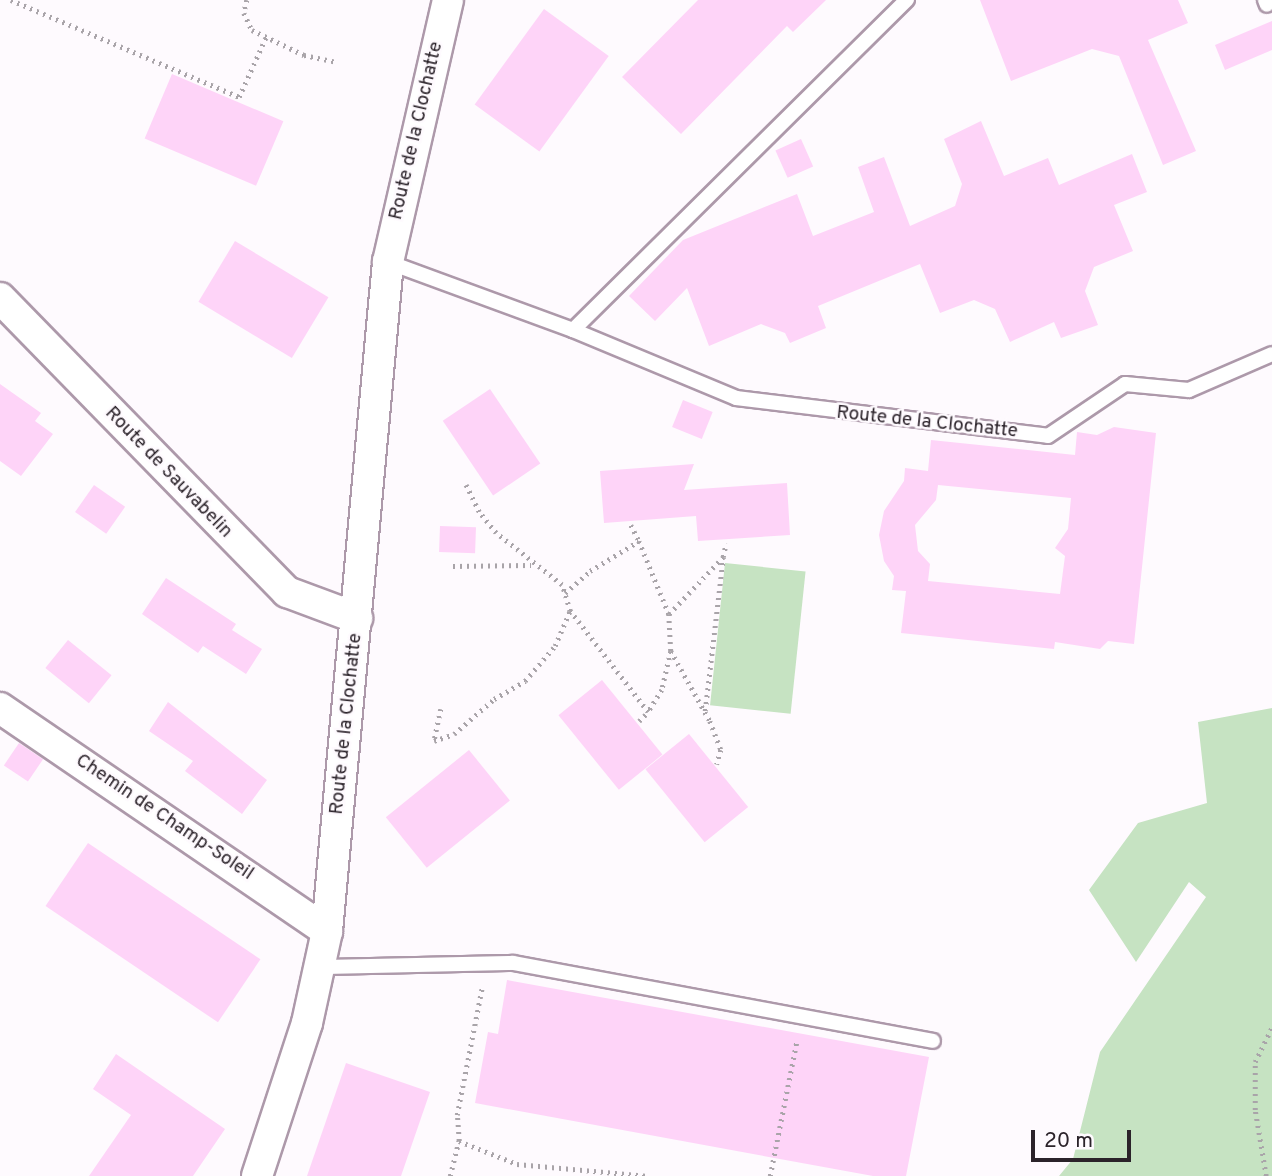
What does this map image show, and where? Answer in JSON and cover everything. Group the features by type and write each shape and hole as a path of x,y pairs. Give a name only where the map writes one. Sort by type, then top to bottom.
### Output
{"street":[{"name":"Route de la Clochatte","path":"257,1176 307,1023 327,931 388,262 449,0"},
{"name":"Route de Sauvabelin","path":"0,298 287,592 357,618"},
{"name":"Chemin de Champ-Soleil","path":"0,708 327,931"}],"lane":[{"path":"573,330 906,0"},
{"name":"Route de la Clochatte","path":"388,262 573,330 736,398 1048,436 1125,384 1189,390 1272,354"},
{"path":"320,967 513,963 933,1041"}],"path":[{"path":"11,0 239,97 266,37"},
{"path":"247,0 244,13 252,30 304,55 336,62"},
{"path":"467,485 479,512 531,565 562,585 570,611 649,712"},
{"path":"631,525 669,614 671,651 662,690 649,712 639,721"},
{"path":"565,593 590,571 639,541"},
{"path":"705,711 726,543"},
{"path":"669,614 723,557"},
{"path":"453,566 531,565"},
{"path":"441,709 434,741 454,734 494,699 525,681 555,646 570,611"},
{"path":"671,651 705,711 721,750 717,764"},
{"path":"450,1176 459,1141 457,1115 487,962"},
{"path":"770,1176 802,1017"},
{"path":"1266,1176 1255,1110 1255,1062 1272,1027"},
{"path":"459,1141 517,1164 648,1176"}],"green space":[{"path":"725,563 806,571 791,714 710,705"},
{"path":"1272,708 1272,1176 1059,1176 1073,1159 1100,1052 1206,897 1189,882 1136,962 1089,890 1138,823 1207,803 1198,722"}],"building":[{"path":"698,0 826,0 793,32 787,26 681,134 622,77"},
{"path":"980,0 1178,0 1188,23 1148,40 1196,151 1163,165 1119,56 1092,49 1011,81"},
{"path":"544,9 609,56 539,151 475,104"},
{"path":"1272,21 1272,50 1225,70 1215,45"},
{"path":"172,74 283,121 256,186 145,138"},
{"path":"981,121 1004,176 1048,158 1059,185 1132,154 1147,192 1114,205 1133,251 1094,267 1085,291 1098,325 1061,338 1054,322 1010,342 995,309 974,300 940,313 920,264 818,306 826,328 790,343 785,333 761,324 709,346 687,288 655,321 629,296 683,240 797,194 813,236 874,212 858,167 884,157 910,226 955,206 962,184 944,139"},
{"path":"801,139 813,166 788,178 775,150"},
{"path":"235,241 328,297 292,358 198,302"},
{"path":"0,384 41,413 35,421 53,434 21,476 0,461"},
{"path":"490,389 540,464 493,495 443,421"},
{"path":"683,400 713,412 702,439 672,427"},
{"path":"1114,427 1156,433 1134,644 1108,641 1100,649 1055,642 1054,649 901,633 906,591 892,590 894,576 884,561 879,535 884,511 904,481 905,468 928,471 931,440 1075,455 1077,432 1097,435","holes":["938,485 1071,498 1068,529 1055,548 1065,556 1060,594 928,581 930,564 918,551 915,525 936,500"]},
{"path":"694,464 684,490 787,483 790,535 698,541 696,516 604,523 600,471"},
{"path":"94,485 125,507 106,534 75,512"},
{"path":"440,526 476,527 475,553 439,552"},
{"path":"166,578 236,624 232,630 262,649 246,674 203,646 198,653 142,614"},
{"path":"68,640 112,675 89,703 45,668"},
{"path":"602,680 662,755 619,790 558,715"},
{"path":"168,702 267,780 242,814 185,771 193,761 149,731"},
{"path":"689,734 748,807 705,842 645,769"},
{"path":"19,743 43,759 28,782 4,765"},
{"path":"469,750 510,801 427,868 386,817"},
{"path":"88,843 260,959 218,1022 46,906"},
{"path":"507,980 929,1057 906,1176 873,1176 475,1103 488,1032 498,1034"},
{"path":"116,1054 225,1129 193,1176 89,1176 131,1115 93,1089"},
{"path":"346,1063 430,1092 401,1176 307,1176"}]}
